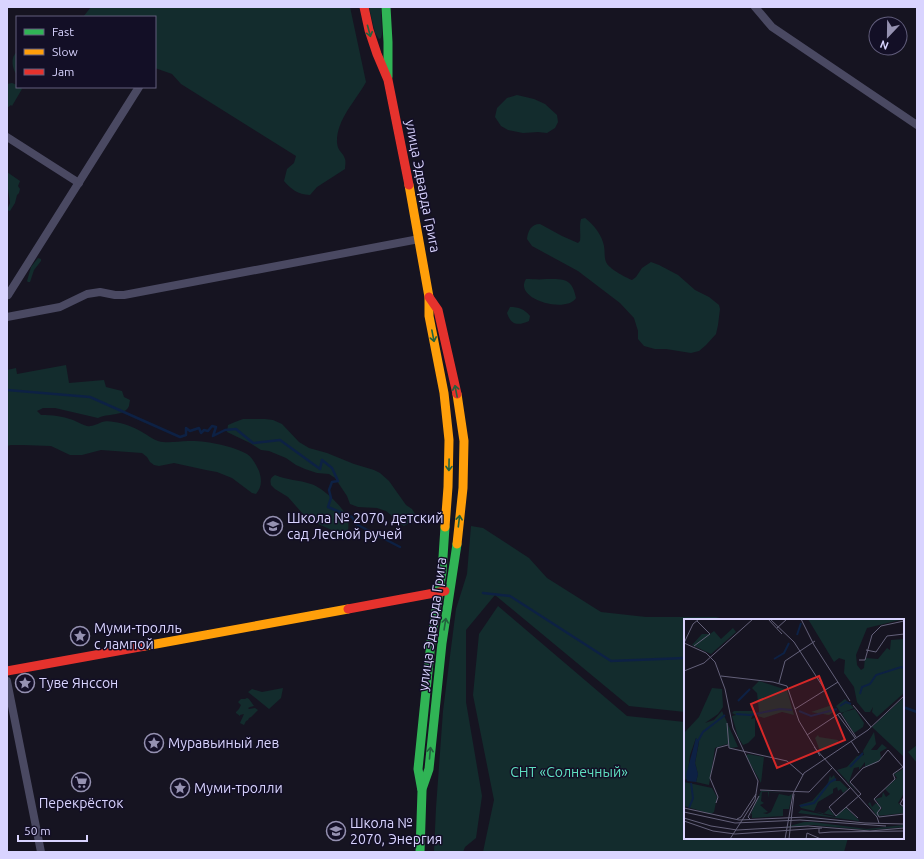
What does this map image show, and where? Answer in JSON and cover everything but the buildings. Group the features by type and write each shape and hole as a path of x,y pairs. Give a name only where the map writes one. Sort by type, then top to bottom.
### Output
{"street":[{"name":"улица Эдварда Грига","path":"364,7 369,30 388,80 408,180 429,297 429,316 444,393 449,440 448,486 442,572 430,648 418,769 422,791 420,852"},
{"name":"улица Эдварда Грига","path":"386,7 389,52 388,80"},
{"path":"755,7 772,27 917,125"},
{"path":"8,295 137,88"},
{"path":"7,137 79,182"},
{"path":"7,317 60,307 87,294 103,292 122,295 419,239"},
{"name":"улица Эдварда Грига","path":"422,791 429,769 442,643 455,559 463,488 464,441 457,391 438,310 429,297"},
{"path":"7,671 450,591"},
{"path":"7,680 41,852"}],"green space":[{"path":"91,7 350,7 366,82 347,111 338,135 337,143 339,150 345,159 345,169 317,187 310,195 295,191 284,181 287,169 294,163 296,156 181,84 172,74 156,68 156,16 84,16"},
{"path":"369,7 381,7 382,34 381,38 379,39 375,33"},
{"path":"16,53 16,73 12,63"},
{"path":"12,83 16,85 16,88 22,89 12,106 11,105 7,108 7,84"},
{"path":"517,95 534,99 545,104 557,115 558,122 555,128 547,133 523,133 508,130 501,126 495,117 497,108 507,98"},
{"path":"7,172 20,181 18,186 20,189 19,193 10,211 7,210 10,203 7,189"},
{"path":"585,218 599,234 604,246 606,262 610,267 632,280 642,268 651,262 678,275 695,290 709,297 719,305 720,309 716,334 706,345 699,351 691,353 666,349 655,349 644,346 638,339 638,331 634,318 620,303 578,271 532,246 527,239 530,228 534,225 540,224 578,243 580,241 581,219"},
{"path":"38,258 41,259 41,261 34,270 30,282 28,282 31,267"},
{"path":"526,279 558,279 566,281 572,287 576,298 570,303 562,305 542,302 533,298 527,293 524,286"},
{"path":"510,307 519,308 526,312 530,316 529,321 521,324 513,322 507,313"},
{"path":"66,365 69,383 104,380 106,387 122,391 124,397 130,400 129,406 123,412 98,418 55,408 43,408 37,411 41,415 73,420 85,426 93,426 106,421 121,423 136,428 162,442 202,441 235,448 247,454 259,471 261,480 256,494 252,493 232,478 217,472 174,463 159,466 154,465 142,453 101,450 82,455 70,455 51,446 7,446 7,370 16,368 17,374"},
{"path":"243,419 273,420 282,424 299,442 309,448 327,453 380,473 389,481 406,505 412,509 415,514 413,518 404,526 395,521 386,511 377,508 358,507 350,504 347,496 335,478 329,474 317,473 305,469 286,458 269,451 261,450 227,432 228,425"},
{"path":"275,475 316,486 333,499 343,510 348,520 347,539 344,540 340,538 334,531 316,523 303,514 288,497 271,485 271,479"},
{"path":"471,526 483,528 529,558 547,578 601,612 646,617 716,617 723,619 684,619 684,712 629,706 495,595 466,630 466,702 482,796 476,838 465,847 463,852 434,852 443,711 456,609 467,574"},
{"name":"СНТ «Солнечный»","path":"498,606 627,716 684,722 684,839 848,839 844,852 483,852 494,800 473,695 479,634"},
{"path":"283,688 281,698 269,709 248,692 252,689 262,692"},
{"path":"247,698 254,706 248,708 255,708 258,710 246,721 244,725 240,723 244,714 240,716 236,712 241,705 238,702 241,699"},
{"path":"917,745 917,763 908,752"}],"waterway":[{"path":"7,390 90,397 180,437 186,435 186,428 190,431 199,428 201,433 204,430 208,431 212,426 216,427 213,436 225,430 236,429 253,443 280,440 320,469 322,460 332,468 338,481 332,482 329,490 331,498 328,507 352,517 356,524 400,547"},
{"path":"483,593 510,596 611,661 684,658"},
{"path":"904,707 917,712"}],"traffic: fast":[{"path":"386,7 388,77"},
{"path":"420,852 422,791 418,769 431,642 442,572 445,527"},
{"path":"422,789 429,769 442,643 457,544"}],"traffic: slow":[{"path":"409,185 429,297 429,316 444,393 449,440 445,527"},
{"path":"457,394 464,441 463,488 457,544"},
{"path":"145,646 348,609"}],"traffic: jam":[{"path":"364,7 369,30 388,80 409,185"},
{"path":"429,297 438,310 457,394"},
{"path":"348,609 445,591"},
{"path":"7,671 145,646"}],"place":[{"name":"Школа № 2070, детский сад Лесной ручей","path":"273,526"},
{"name":"Муми-тролль с лампой","path":"80,636"},
{"name":"Туве Янссон","path":"25,683"},
{"name":"Муравьиный лев","path":"154,743"},
{"name":"Перекрёсток","path":"81,782"},
{"name":"Муми-тролли","path":"180,788"},
{"name":"Школа № 2070, Энергия","path":"336,831"}]}
